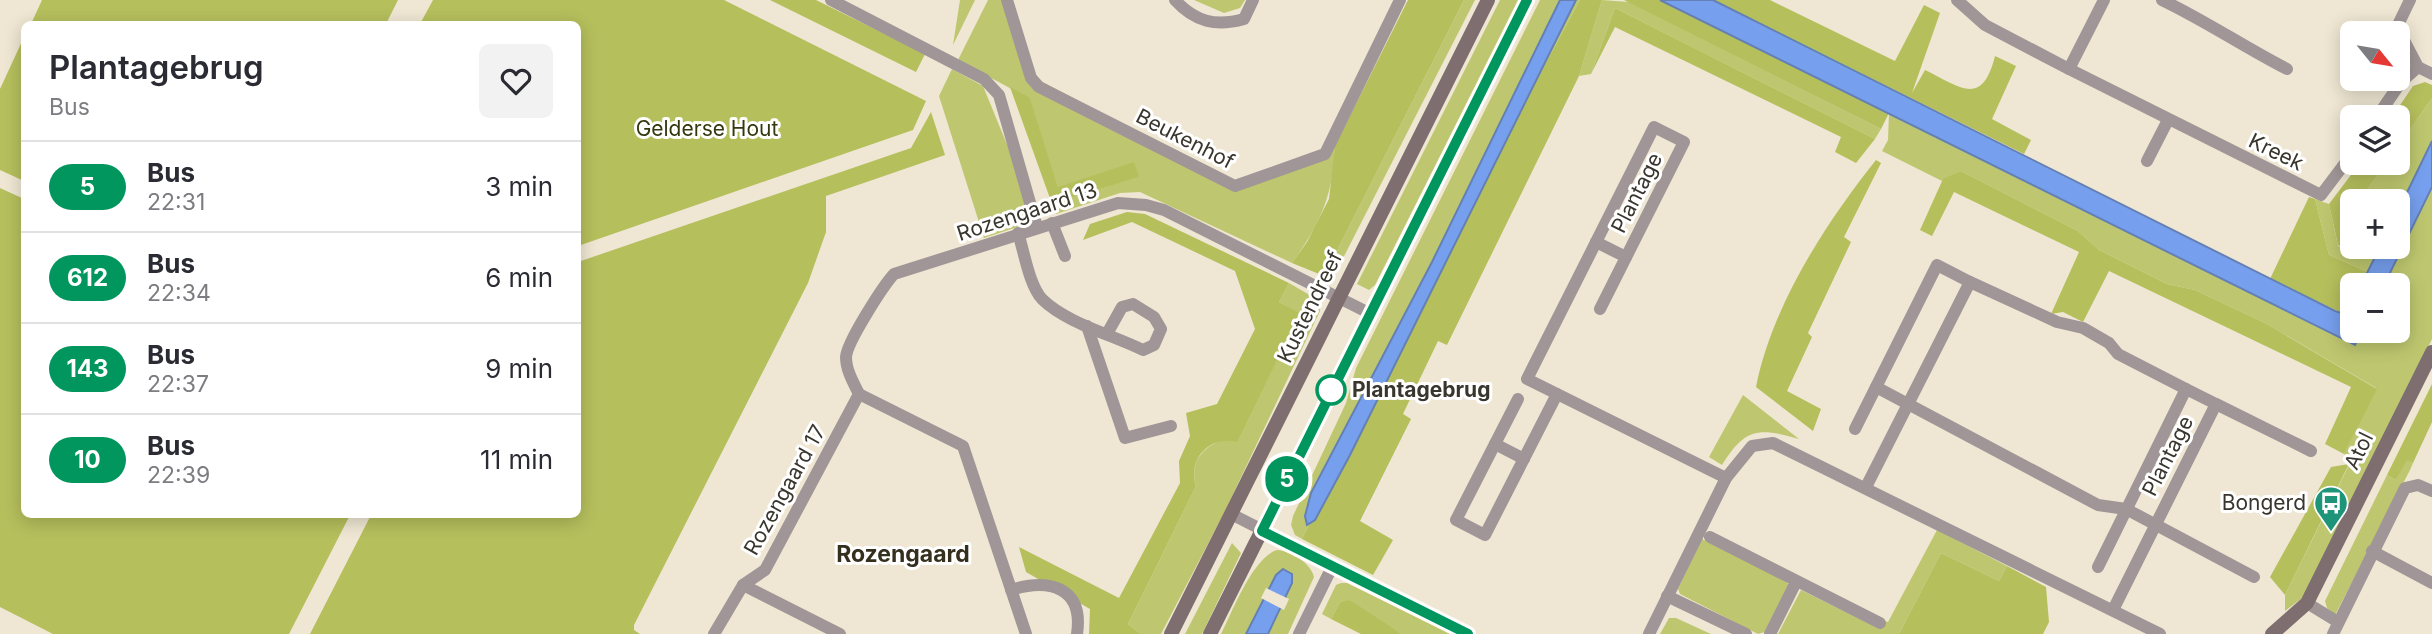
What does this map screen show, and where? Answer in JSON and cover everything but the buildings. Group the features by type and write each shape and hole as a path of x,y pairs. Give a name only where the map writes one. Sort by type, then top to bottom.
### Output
{"main road":[{"name":"Kustendreef","path":"1171,634 1488,0"},
{"path":"1210,634 1527,0"},
{"name":"Atol","path":"2272,634 2307,603 2432,352"}],"street":[{"path":"831,0 984,79 999,95 1037,227"},
{"name":"Beukenhof","path":"1007,0 1031,78 1039,87 1235,186 1325,154 1401,0"},
{"path":"1175,0 1193,17 1225,24 1244,19 1253,0"},
{"name":"Kreek","path":"1957,0 1985,25 2168,120 2321,195 2340,170"},
{"path":"2069,69 2104,0"},
{"path":"2162,0 2218,27 2242,46 2287,69"},
{"path":"2410,0 2397,27 2418,67 2432,74"},
{"path":"2385,105 2401,82 2418,67"},
{"path":"2147,161 2168,120"},
{"name":"Plantage","path":"1600,309 1684,142 1654,127 1527,379 1675,456 1726,478"},
{"name":"Rozengaard 13","path":"859,394 848,372 846,354 877,296 894,274 1118,203 1146,205 1164,211 1369,313"},
{"path":"1052,223 1065,256"},
{"path":"1018,233 1041,298 1087,326 1108,332"},
{"name":"Plantage","path":"1596,242 1626,257"},
{"name":"Plantage","path":"1855,429 1937,265 2057,321 2083,328 2109,343 2118,354 2311,451"},
{"path":"1866,487 1970,282"},
{"path":"1087,326 1125,438 1171,426"},
{"name":"Plantage","path":"1876,387 2098,505 2126,509 2254,578"},
{"name":"Plantage","path":"2098,567 2186,389"},
{"path":"859,394 963,446 1026,634"},
{"name":"Rozengaard 17","path":"714,634 743,585 765,570 859,394"},
{"path":"1518,399 1456,520 1485,535 1557,394"},
{"name":"Plantage","path":"2113,610 2216,404"},
{"path":"1649,634 1726,478 1752,446 1773,443 2160,634"},
{"path":"1495,444 1524,459"},
{"path":"2307,603 2336,628 2405,488 2418,485 2432,491"},
{"path":"1231,514 1468,634"},
{"path":"1710,537 1880,623"},
{"path":"2372,551 2432,583"},
{"path":"1299,634 1332,567"},
{"path":"1011,590 1035,582 1049,583 1072,599 1080,615 1077,634"},
{"path":"1770,634 1796,582"},
{"path":"743,585 840,634"},
{"path":"1667,596 1745,634"}],"green space":[{"path":"42,0 398,0 388,21 32,21"},
{"name":"Gelderse Hout","path":"433,0 724,0 926,101 913,130 581,245 581,21 422,21"},
{"path":"770,0 816,0 925,54 916,72"},
{"path":"960,0 975,0 953,45"},
{"path":"988,0 1011,0 1037,79 1235,183 1335,146 1332,179 1324,208 1311,235 1292,263 1140,192 1120,193 1056,214 1052,204 1138,177 1134,163 1058,188 1030,99 958,60"},
{"path":"1194,0 1245,0 1240,8 1224,13"},
{"path":"1408,0 1464,0 1324,276 1292,263 1307,242 1329,199 1335,146"},
{"path":"1464,0 1475,0 1338,268 1334,273 1324,276"},
{"path":"1500,0 1519,0 1375,285 1369,290 1357,284"},
{"path":"1540,0 1580,0 1466,209 1302,539 1295,535 1291,525 1293,516 1346,403 1356,368"},
{"path":"1580,0 1602,0 1579,76 1447,345 1438,341 1403,414 1411,419 1360,521 1393,540 1373,575 1302,539 1466,209"},
{"path":"1602,0 1629,2 1881,129 1875,139 1615,8 1591,74 1579,76"},
{"path":"1624,0 1660,0 1889,113 1881,129"},
{"path":"1713,0 1770,0 1895,61 1924,5 1940,13 1912,93 1925,70 1959,87 1976,88 1984,83 1995,56 2016,66 1992,119 2031,140 2024,154"},
{"path":"1615,8 1875,139 1856,163 1835,152 1841,137 1615,27 1591,74"},
{"path":"21,44 21,180 0,170 0,89"},
{"path":"952,69 983,86 1038,220 984,238 939,96"},
{"path":"2425,82 2432,85 2432,98 2410,129 2410,105 2400,105 2413,86"},
{"path":"1010,87 1030,98 1058,187 1134,162 1139,177 1052,204"},
{"path":"2432,98 2432,141 2409,189 2368,189 2377,175 2410,175 2410,129"},
{"path":"931,112 945,155 826,196 826,232 808,283 634,625 634,630 640,634 310,634 369,518 581,518 581,261 911,148"},
{"path":"1889,113 2340,338 2340,343 2354,345 2410,343 2410,273 2390,273 2397,259 2410,259 2410,232 2432,187 2432,339 2306,595 2285,611 2285,595 2349,465 2344,454 2376,388 2265,323 2195,290 2167,284 2099,250 2078,231 1961,171 1942,181 1882,151 1888,140"},
{"path":"1876,160 1881,163 1844,237 1851,242 1808,333 1812,337 1787,391 1821,409 1813,431 1756,387 1774,326 1803,267 1838,211"},
{"path":"1961,171 2078,231 2099,250 2167,284 2195,290 2265,323 2377,389 2344,454 2325,444 2351,387 2109,271 2083,322 2063,312 2051,314 2079,252 1954,192 1932,236 1920,230 1943,179"},
{"path":"2351,175 2377,175 2368,189 2340,189"},
{"path":"0,188 21,198 21,518 348,518 289,634 53,634 0,607"},
{"path":"2340,189 2340,246 2338,245 2329,204"},
{"path":"2309,197 2315,199 2329,255 2368,272 2340,273 2340,312 2270,279"},
{"path":"2315,199 2329,204 2340,247 2340,259 2374,259 2368,272 2329,255"},
{"path":"1127,212 1145,214 1289,283 1279,302 1300,313 1237,442 1218,442 1203,451 1198,458 1194,476 1196,486 1128,624 1141,634 1089,634 1090,609 1026,572 1019,547 1119,598 1180,483 1179,461 1190,436 1186,413 1217,404 1255,329 1235,271 1132,222 1083,240 1090,224"},
{"path":"1289,283 1320,301 1320,311 1225,511 1161,634 1141,634 1128,624 1196,486 1196,462 1210,446 1225,439 1299,313 1279,302"},
{"path":"2432,384 2432,422 2413,463 2407,460 2396,480 2387,475"},
{"path":"1743,395 1799,439 1773,433 1754,434 1738,444 1722,465 1709,457"},
{"path":"2407,459 2413,463 2410,470 2335,615 2327,608 2325,601 2387,475 2396,480"},
{"path":"2349,464 2285,595 2270,577 2331,467"},
{"path":"1937,530 2007,566 1999,581 1941,553 1899,634 1778,634 1801,590 1880,629 1884,621 1888,622"},
{"path":"1702,539 1786,580 1789,586 1765,632 1758,634 1680,594 1678,589"},
{"path":"1232,543 1241,553 1202,634 1185,634"},
{"path":"1277,550 1300,559 1309,567 1314,577 1288,634 1268,634 1280,609 1264,601 1246,634 1221,634 1252,574 1268,555"},
{"path":"1941,553 1999,581 2007,566 2046,587 2049,622 2043,634 1899,634"},
{"path":"1347,583 1451,634 1402,634 1346,600 1340,602 1331,619 1322,614 1336,585"},
{"path":"1346,600 1402,634 1361,634 1331,619 1340,602"},
{"path":"1669,618 1676,618 1711,634 1660,634"}],"water":[{"path":"1560,0 1576,0 1350,455 1315,520 1307,525 1305,516 1311,493 1432,262"},
{"path":"1660,0 1713,0 2340,313 2340,338"},
{"path":"2432,141 2432,187 2410,232 2409,189"},
{"path":"2374,259 2397,259 2390,273 2367,273"},
{"path":"1283,569 1292,574 1292,583 1268,634 1246,634 1276,575"}],"pier":[{"path":"1266,588 1289,599 1284,610 1261,598"}],"bus line":[{"name":"5","path":"1468,634 1262,531 1527,0"}],"place":[{"name":"Plantagebrug","path":"1331,390"},
{"name":"Bongerd","path":"2331,533"}],"district":[{"name":"Rozengaard","path":"903,554"}]}
